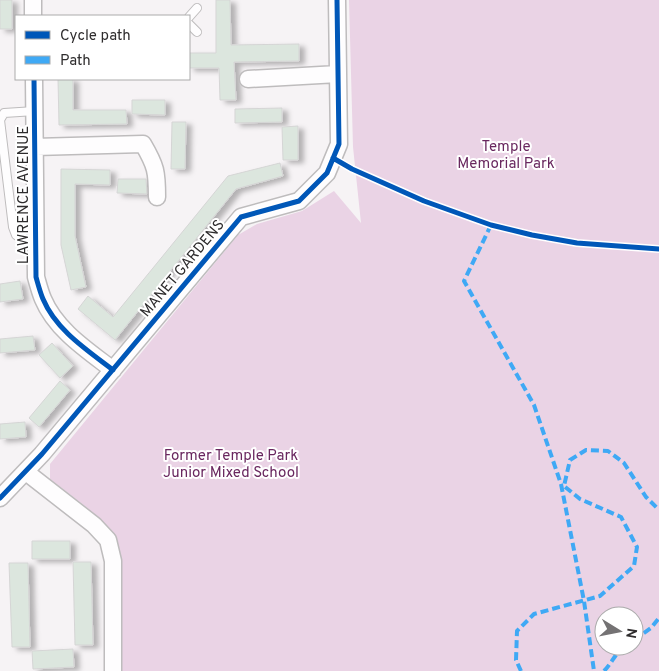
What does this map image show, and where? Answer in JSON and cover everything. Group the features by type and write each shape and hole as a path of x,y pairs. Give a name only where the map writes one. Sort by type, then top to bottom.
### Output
{"street":[{"path":"33,0 33,15"},
{"name":"MANET GARDENS","path":"0,498 26,472 241,217 299,201 327,173 339,144 337,0"},
{"path":"248,79 338,74"},
{"name":"LAWRENCE AVENUE","path":"34,80 36,277 43,300 59,324 69,335 113,370"},
{"path":"34,146 143,144 155,168 158,197"},
{"path":"26,472 94,525 108,540 113,561 113,671"}],"lane":[{"path":"190,16 197,8"},
{"path":"190,25 197,32"},
{"path":"35,111 4,113 0,120 13,227 16,235 36,249"}],"green space":[{"name":"Temple Memorial Park","path":"349,0 659,0 659,671 117,671 108,530 86,507 50,479 50,464 238,235 257,224 302,211 334,191 361,223 353,147"}],"building":[{"path":"0,0 12,0 12,29 0,29"},
{"path":"216,0 230,0 231,45 299,44 299,61 234,62 236,100 220,100 219,68 190,68 190,53 216,53"},
{"path":"58,80 73,80 73,110 126,110 127,124 59,125"},
{"path":"132,100 165,100 165,115 132,114"},
{"path":"282,108 282,122 235,123 235,109"},
{"path":"172,122 186,122 185,169 171,169"},
{"path":"298,126 298,160 283,160 282,127"},
{"path":"280,163 283,176 236,189 115,340 78,309 88,296 113,317 228,176"},
{"path":"61,169 110,170 110,185 75,184 75,236 86,287 71,290 61,245"},
{"path":"118,179 146,179 147,194 117,193"},
{"path":"20,281 23,299 0,302 0,284"},
{"path":"33,336 35,350 0,353 0,339"},
{"path":"52,343 73,366 60,378 39,355"},
{"path":"60,381 70,390 39,427 29,418"},
{"path":"25,422 26,437 0,439 0,424"},
{"path":"32,541 70,541 70,559 32,559"},
{"path":"73,562 91,562 93,645 75,645"},
{"path":"9,563 28,563 30,647 12,647"},
{"path":"73,649 74,667 33,669 32,651"}],"marked path":[{"path":"491,225 464,281 534,405 561,484 584,601 594,671"},
{"path":"521,671 516,660 517,631 534,614 600,596 634,566 637,547 621,517 580,499 564,486 570,460 586,450 608,451 624,463 646,497 659,510"},
{"path":"644,633 659,618"},
{"path":"604,671 615,656"}],"cycle path":[{"path":"0,498 42,454 241,217 299,201 327,173 339,144 337,0"},
{"path":"34,80 36,277 43,299 64,330 113,370"},
{"path":"333,158 352,169 424,201 491,225 577,243 659,249"}],"park label":[{"name":"Former Temple Park Junior Mixed School","path":"231,464"}]}
